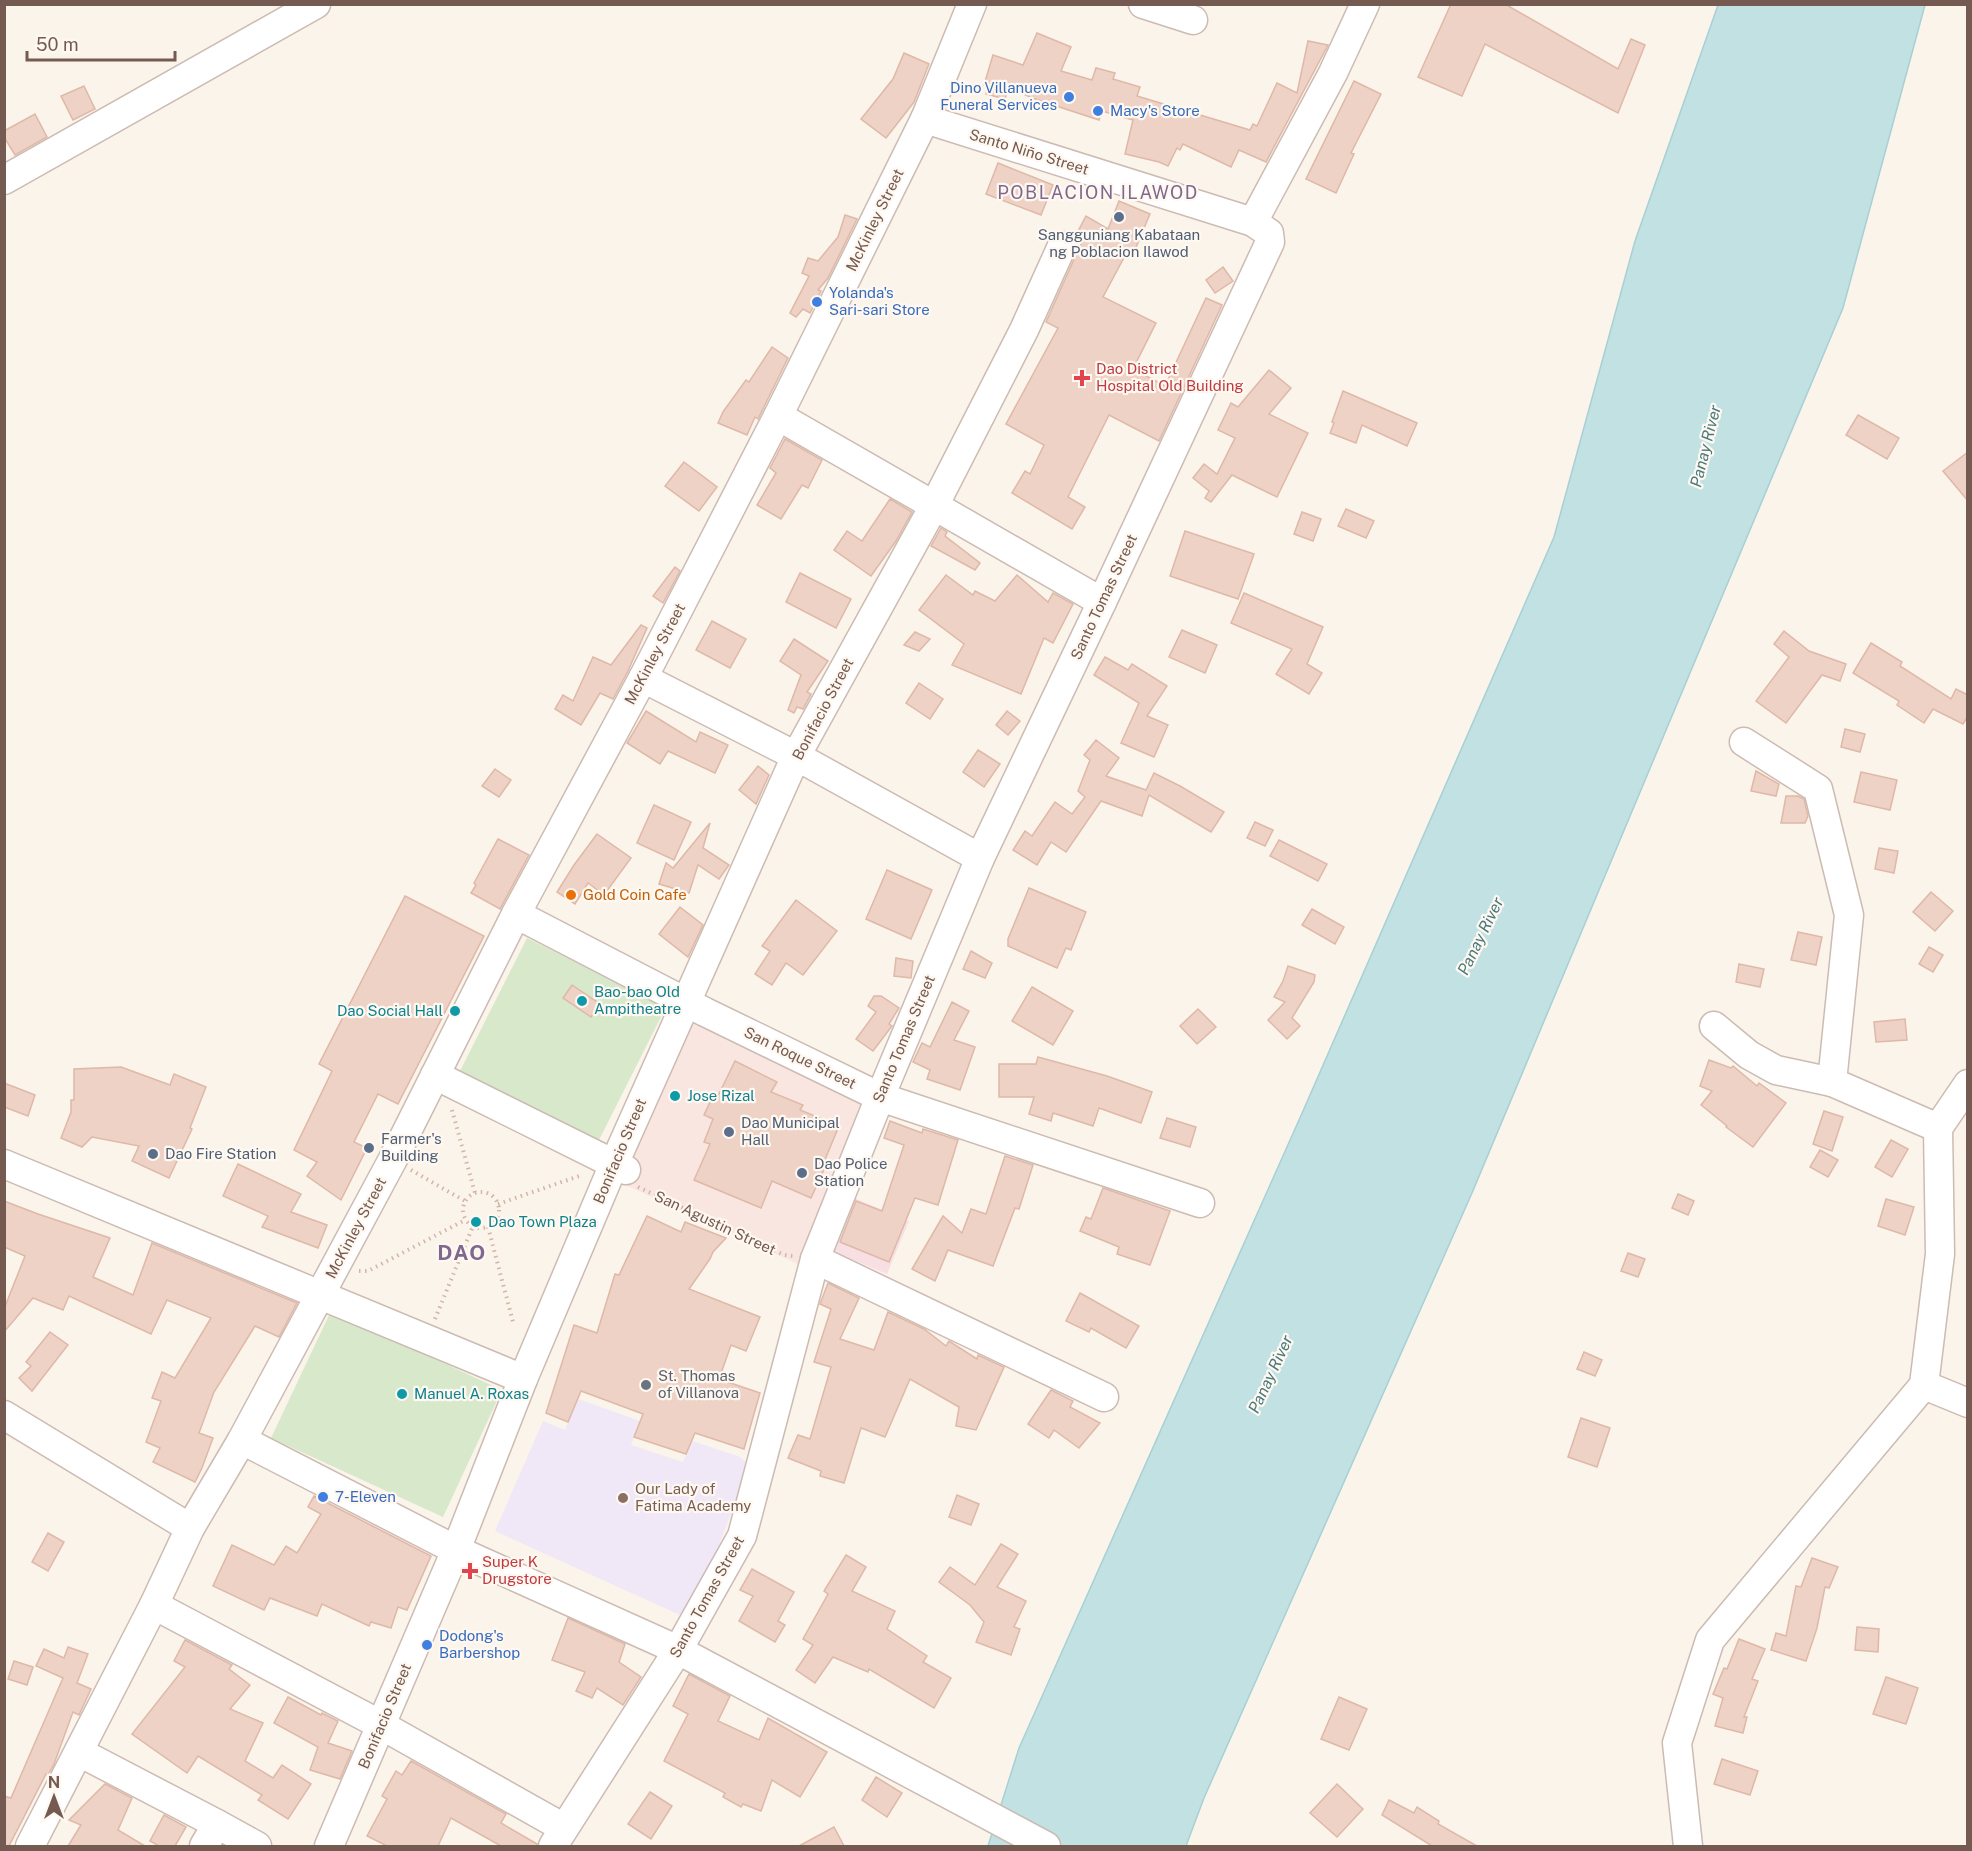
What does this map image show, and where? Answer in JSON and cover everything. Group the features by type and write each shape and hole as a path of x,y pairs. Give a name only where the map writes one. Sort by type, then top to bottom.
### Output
{"street":[{"path":"4,180 316,4"},
{"name":"McKinley Street","path":"30,1846 154,1605 190,1528 242,1440 439,1077 516,914 643,678 778,416 925,119 972,4"},
{"path":"1143,4 1193,20"},
{"name":"Santo Tomas Street","path":"559,1837 678,1650 742,1536 815,1259 880,1097 980,858 1270,242 1261,227 1365,4"},
{"name":"Santo Niño Street","path":"925,119 1261,227"},
{"name":"Bonifacio Street","path":"329,1846 456,1550 523,1379 620,1167 686,1001 796,756 934,506 1024,330 1062,246"},
{"path":"778,416 1102,602"},
{"path":"643,678 796,756 980,858"},
{"path":"1744,742 1818,789 1849,915 1832,1082"},
{"name":"San Roque Street","path":"516,914 880,1097 1200,1203"},
{"path":"1714,1026 1749,1054 1776,1070 1832,1082 1938,1128"},
{"path":"439,1077 620,1167"},
{"path":"1688,1846 1677,1743 1710,1640 1924,1385 1940,1254 1938,1128 1968,1084"},
{"path":"4,1164 327,1283 427,1339 523,1379"},
{"path":"815,1259 1104,1397"},
{"path":"1924,1385 1968,1403"},
{"path":"4,1415 190,1528"},
{"path":"242,1440 456,1550 678,1650 1046,1846"},
{"path":"154,1605 381,1725 559,1837"},
{"path":"79,1752 211,1835 257,1846"}],"path":[{"path":"439,1077 475,1193"},
{"path":"393,1159 465,1201"},
{"path":"498,1204 620,1167"},
{"name":"San Agustin Street","path":"620,1167 635,1186 784,1256 815,1259"},
{"path":"475,1193 488,1194 498,1204 497,1219 488,1227 473,1226 465,1220 463,1208 465,1201 475,1193"},
{"path":"327,1283 368,1271 465,1220"},
{"path":"427,1339 473,1226"},
{"path":"488,1227 513,1322"}],"shaded area":[{"path":"692,1021 867,1098 800,1265 619,1182"},
{"path":"854,1198 909,1221 887,1274 831,1251"},
{"name":"Our Lady of Fatima Academy","path":"578,1399 640,1421 631,1445 683,1462 692,1441 740,1457 749,1465 691,1620 495,1531 543,1421 565,1430"}],"green space":[{"path":"527,938 666,1007 599,1140 460,1071"},
{"path":"331,1311 502,1390 443,1517 271,1438"}],"water":[{"name":"Panay River","path":"1718,5 1925,5 1843,308 1472,1193 1204,1798 1186,1846 988,1846 1019,1748 1303,1111 1554,537 1635,241"}],"building":[{"path":"1451,4 1505,4 1618,69 1631,39 1645,45 1618,113 1485,44 1462,96 1418,77"},
{"path":"1037,33 1071,47 1061,71 1092,80 1096,68 1115,73 1113,79 1140,87 1137,96 1250,130 1253,124 1257,126 1277,83 1297,93 1308,41 1328,45 1266,162 1239,150 1231,167 1183,144 1180,150 1177,148 1168,166 1125,154 1133,120 1102,111 1099,120 1032,98 1013,89 1012,93 1007,92 1005,99 986,94 988,86 984,85 993,55 1023,65"},
{"path":"904,53 929,64 914,102 886,138 861,119 893,79"},
{"path":"1354,81 1381,94 1351,153 1354,154 1336,193 1306,179"},
{"path":"84,86 95,109 73,120 61,96"},
{"path":"35,114 47,137 15,155 4,137 4,131"},
{"path":"998,163 1053,185 1041,215 986,194"},
{"path":"1119,201 1150,214 1134,252 1128,250 1103,297 1156,323 1133,369 1165,386 1206,298 1222,305 1159,441 1109,415 1068,497 1085,507 1072,529 1012,493 1025,471 1030,474 1044,445 1006,424 1058,328 1046,322 1084,237 1077,233 1086,216 1108,229"},
{"path":"845,215 857,219 828,278 818,290 821,291 810,313 803,309 796,317 790,313 809,276 802,273 808,258 818,261 838,237"},
{"path":"1223,267 1233,281 1215,293 1206,280"},
{"path":"772,347 788,358 758,419 755,417 747,435 718,423 723,412 746,380 749,382"},
{"path":"1269,370 1291,388 1269,414 1308,433 1277,497 1232,475 1211,502 1205,498 1209,491 1193,478 1204,464 1217,474 1235,438 1218,430 1231,403 1238,407"},
{"path":"1343,391 1417,423 1407,446 1362,425 1356,443 1330,433"},
{"path":"1858,415 1899,438 1887,459 1846,435"},
{"path":"785,439 822,460 808,488 802,485 781,519 757,505 776,473 770,468"},
{"path":"1968,452 1968,501 1943,471"},
{"path":"684,462 717,487 699,511 665,486"},
{"path":"890,499 912,512 896,541 871,576 834,550 847,531 862,541"},
{"path":"1346,509 1374,521 1366,538 1338,526"},
{"path":"1302,512 1321,519 1313,541 1294,534"},
{"path":"941,528 947,532 945,536 980,563 975,570 931,546"},
{"path":"1185,531 1254,554 1238,599 1170,576"},
{"path":"675,567 680,571 663,603 653,596"},
{"path":"800,573 851,599 836,628 786,602"},
{"path":"946,575 973,595 975,591 995,601 1017,575 1048,602 1053,593 1073,604 1053,643 1044,638 1021,694 952,665 964,644 919,610"},
{"path":"1244,593 1323,627 1307,664 1322,673 1309,694 1276,674 1292,649 1231,623"},
{"path":"712,621 746,639 730,668 696,650"},
{"path":"641,625 647,628 613,699 600,693 581,725 555,709 563,695 573,701 593,657 611,665"},
{"path":"1182,630 1217,645 1205,673 1169,657"},
{"path":"1784,631 1809,651 1846,664 1840,681 1822,675 1786,723 1756,701 1789,657 1774,644"},
{"path":"915,632 930,639 919,651 904,645"},
{"path":"794,639 828,661 807,692 811,694 803,709 797,707 794,713 788,710 801,675 780,661"},
{"path":"1871,643 1902,662 1900,666 1951,699 1956,689 1968,695 1968,716 1963,724 1933,709 1924,723 1897,705 1899,701 1853,673"},
{"path":"1105,657 1128,670 1132,664 1167,686 1147,716 1168,725 1154,757 1121,743 1139,703 1094,675"},
{"path":"919,683 943,699 930,719 906,703"},
{"path":"646,711 696,742 700,732 728,745 715,773 668,751 660,764 627,743"},
{"path":"1007,711 1020,721 1008,735 996,725"},
{"path":"1845,729 1865,734 1860,752 1841,747"},
{"path":"1096,740 1119,758 1106,776 1146,790 1154,773 1224,812 1211,832 1149,795 1142,816 1101,801 1066,852 1051,842 1037,865 1013,850 1025,831 1032,836 1055,802 1072,814 1085,797 1078,791 1090,760 1084,755"},
{"path":"978,750 1000,764 984,787 963,772"},
{"path":"758,766 769,775 756,804 739,790"},
{"path":"495,769 511,780 499,797 482,786"},
{"path":"1756,771 1779,784 1776,796 1751,791"},
{"path":"1861,772 1897,780 1890,810 1854,802"},
{"path":"1786,796 1798,796 1804,799 1808,816 1805,823 1781,823"},
{"path":"654,805 691,822 674,860 637,843"},
{"path":"1255,822 1273,830 1265,846 1247,838"},
{"path":"710,823 703,848 729,865 719,879 698,865 689,893 659,884 666,863 673,868"},
{"path":"597,834 631,858 604,895 588,883 575,904 557,892"},
{"path":"498,839 529,855 500,909 471,893"},
{"path":"1279,840 1327,864 1318,881 1270,856"},
{"path":"1879,848 1898,851 1894,873 1875,869"},
{"path":"887,870 932,890 911,939 866,919"},
{"path":"1029,888 1086,912 1071,950 1066,948 1057,968 1008,946 1008,939"},
{"path":"1931,892 1953,911 1935,931 1913,912"},
{"name":"Dao Social Hall","path":"405,896 484,936 398,1104 378,1094 354,1142 367,1148 341,1200 307,1176 317,1162 294,1150 332,1071 319,1064"},
{"path":"796,900 837,931 803,975 786,963 772,985 755,974 770,951 762,946"},
{"path":"680,907 703,925 688,957 659,934"},
{"path":"1312,909 1344,927 1335,944 1302,925"},
{"path":"1798,932 1822,937 1816,965 1791,960"},
{"path":"1929,947 1943,955 1933,972 1919,964"},
{"path":"971,951 992,963 985,978 963,969"},
{"path":"896,958 913,961 911,978 894,976"},
{"path":"1739,964 1764,969 1760,987 1736,982"},
{"path":"1288,966 1315,975 1314,982 1292,1018 1300,1026 1287,1039 1268,1020 1285,1002 1274,997"},
{"name":"Bao-bao Old Ampitheatre","path":"572,985 600,1004 591,1017 563,998"},
{"path":"1032,987 1073,1011 1053,1045 1012,1021"},
{"path":"874,996 881,996 899,1008 889,1024 892,1026 873,1051 856,1039 876,1012 868,1006"},
{"path":"952,1002 969,1011 954,1040 975,1047 960,1090 927,1079 930,1070 913,1062 922,1043 930,1047"},
{"path":"1198,1009 1216,1027 1197,1044 1180,1026"},
{"path":"1905,1019 1907,1040 1876,1042 1874,1022"},
{"path":"1038,1057 1107,1076 1152,1092 1141,1123 1099,1108 1093,1126 1053,1113 1051,1121 1029,1114 1034,1097 999,1097 999,1064 1036,1064"},
{"path":"1709,1060 1731,1068 1733,1066 1757,1086 1759,1083 1786,1103 1753,1147 1701,1105 1712,1091 1700,1086"},
{"path":"735,1061 777,1082 771,1092 803,1105 800,1110 839,1126 824,1162 827,1163 811,1198 772,1181 761,1208 694,1180 710,1144 704,1142 713,1119 704,1115 712,1098 716,1100"},
{"path":"121,1067 170,1085 174,1074 206,1087 190,1128 192,1129 169,1178 132,1161 139,1146 92,1137 82,1147 61,1138 71,1112 71,1100 74,1100 74,1069"},
{"path":"4,1083 35,1095 28,1116 4,1107"},
{"path":"1824,1111 1843,1117 1832,1151 1813,1144"},
{"path":"1167,1118 1196,1127 1190,1147 1160,1138"},
{"path":"890,1121 922,1133 923,1129 958,1140 938,1205 915,1198 889,1262 840,1242 856,1201 882,1211 904,1145 884,1138"},
{"path":"1891,1140 1908,1149 1892,1177 1875,1167"},
{"path":"1820,1150 1838,1160 1828,1177 1810,1167"},
{"path":"1005,1156 1033,1165 1019,1209 1015,1208 993,1266 948,1250 935,1281 912,1269 943,1216 962,1233 971,1209 986,1214"},
{"path":"238,1164 301,1194 291,1212 327,1225 318,1248 262,1227 268,1216 223,1196"},
{"path":"1103,1188 1170,1211 1150,1265 1117,1254 1119,1247 1080,1231 1086,1217 1091,1219"},
{"path":"1678,1194 1694,1201 1688,1215 1672,1208"},
{"path":"1886,1199 1914,1207 1905,1235 1878,1226"},
{"path":"4,1201 110,1238 93,1277 133,1295 152,1243 297,1303 279,1337 255,1326 214,1392 199,1433 213,1438 195,1482 153,1462 160,1448 146,1442 161,1401 152,1398 162,1372 175,1378 211,1318 167,1300 151,1334 69,1296 63,1310 33,1298 4,1332 4,1309 25,1256 4,1247"},
{"path":"647,1216 681,1232 685,1222 726,1238 713,1252 689,1289 760,1317 746,1351 731,1345 719,1379 760,1393 744,1449 695,1433 686,1454 634,1437 643,1414 581,1391 568,1422 546,1413 574,1325 597,1333 615,1274 619,1275"},
{"path":"1628,1253 1645,1259 1638,1277 1621,1271"},
{"path":"828,1283 859,1298 840,1339 874,1350 888,1312 924,1329 946,1346 949,1341 977,1359 978,1355 1004,1367 976,1430 956,1426 959,1407 910,1379 885,1437 861,1428 844,1483 820,1476 821,1471 788,1458 798,1435 810,1439 831,1367 814,1362 831,1309 820,1304"},
{"path":"1080,1293 1139,1326 1126,1348 1091,1328 1089,1332 1066,1321"},
{"path":"50,1332 68,1345 32,1391 19,1378 31,1366 26,1362"},
{"path":"1584,1352 1602,1360 1595,1376 1577,1369"},
{"path":"1051,1390 1073,1401 1070,1407 1100,1423 1079,1448 1054,1430 1049,1438 1028,1424"},
{"path":"1581,1418 1610,1428 1597,1467 1568,1457"},
{"path":"957,1495 979,1504 971,1525 949,1517"},
{"path":"314,1496 431,1556 407,1610 398,1607 391,1628 371,1622 369,1626 322,1604 317,1616 270,1598 264,1610 213,1586 232,1545 274,1565 286,1546 297,1553 321,1514 308,1507"},
{"path":"48,1533 64,1542 48,1571 32,1562"},
{"path":"1001,1544 1018,1554 997,1587 1026,1601 1014,1627 1020,1629 1011,1655 976,1642 984,1622 970,1605 939,1582 950,1567 975,1585"},
{"path":"846,1555 866,1567 852,1591 895,1611 887,1629 927,1656 923,1662 951,1678 934,1708 869,1669 868,1672 833,1657 815,1683 796,1670 813,1645 803,1639 828,1594 824,1591"},
{"path":"1812,1558 1838,1567 1829,1588 1825,1587 1817,1628 1806,1661 1771,1650 1776,1633 1786,1636 1796,1586 1801,1587"},
{"path":"752,1569 794,1592 778,1621 785,1625 775,1642 739,1621 753,1596 740,1590"},
{"path":"568,1618 625,1644 619,1662 641,1677 623,1705 597,1688 592,1698 576,1691 585,1672 552,1660"},
{"path":"1857,1627 1879,1629 1878,1652 1855,1650"},
{"path":"1739,1639 1765,1649 1752,1679 1758,1681 1744,1717 1747,1717 1743,1733 1715,1726 1723,1698 1713,1694 1724,1668 1727,1669"},
{"path":"185,1640 232,1665 229,1669 250,1685 230,1709 263,1723 245,1761 273,1778 282,1765 311,1784 288,1819 258,1800 262,1795 198,1756 187,1773 132,1734 185,1667 174,1661"},
{"path":"68,1647 88,1654 77,1683 91,1689 79,1715 73,1712 54,1764 48,1775 46,1774 9,1846 4,1846 4,1796 11,1798 63,1678 36,1666 44,1649 64,1658"},
{"path":"14,1661 33,1667 27,1685 8,1679"},
{"path":"689,1674 730,1696 718,1721 759,1740 768,1718 827,1752 800,1797 772,1780 761,1811 743,1804 741,1807 723,1797 725,1793 664,1761 688,1714 673,1706"},
{"path":"1886,1677 1918,1688 1906,1724 1873,1714"},
{"path":"288,1697 321,1715 322,1713 338,1721 328,1743 352,1751 340,1779 310,1770 318,1747 274,1723"},
{"path":"1339,1697 1367,1709 1349,1750 1321,1739"},
{"path":"1722,1759 1758,1771 1750,1795 1714,1784"},
{"path":"411,1761 506,1814 501,1823 537,1846 501,1846 451,1818 438,1846 387,1846 367,1836 387,1799 382,1796 396,1771 402,1775"},
{"path":"876,1777 902,1793 887,1817 862,1800"},
{"path":"105,1784 132,1798 118,1830 145,1846 68,1846 81,1825 69,1820"},
{"path":"1337,1784 1363,1809 1337,1837 1310,1813"},
{"path":"650,1792 672,1806 651,1839 628,1824"},
{"path":"1389,1800 1414,1813 1417,1807 1439,1821 1438,1824 1477,1846 1432,1846 1382,1815"},
{"path":"164,1815 186,1827 175,1846 159,1846 150,1841"},
{"path":"834,1827 844,1846 799,1846"}],"place":[{"name":"Dino Villanueva Funeral Services","path":"1069,97"},
{"name":"Macy's Store","path":"1098,111"},
{"name":"Sangguniang Kabataan ng Poblacion Ilawod","path":"1119,217"},
{"name":"Yolanda's Sari-sari Store","path":"817,302"},
{"name":"Dao District Hospital Old Building","path":"1082,378"},
{"name":"Gold Coin Cafe","path":"571,895"},
{"name":"Bao-bao Old Ampitheatre","path":"582,1001"},
{"name":"Dao Social Hall","path":"455,1011"},
{"name":"Jose Rizal","path":"675,1096"},
{"name":"Dao Municipal Hall","path":"729,1132"},
{"name":"Farmer's Building","path":"369,1148"},
{"name":"Dao Fire Station","path":"153,1154"},
{"name":"Dao Police Station","path":"802,1173"},
{"name":"Dao Town Plaza","path":"476,1222"},
{"name":"St. Thomas of Villanova","path":"646,1385"},
{"name":"Manuel A. Roxas","path":"402,1394"},
{"name":"7-Eleven","path":"323,1497"},
{"name":"Our Lady of Fatima Academy","path":"623,1498"},
{"name":"Super K Drugstore","path":"470,1571"},
{"name":"Dodong's Barbershop","path":"427,1645"}],"district":[{"name":"POBLACION ILAWOD","path":"1098,193"},
{"name":"DAO","path":"462,1253"}]}
